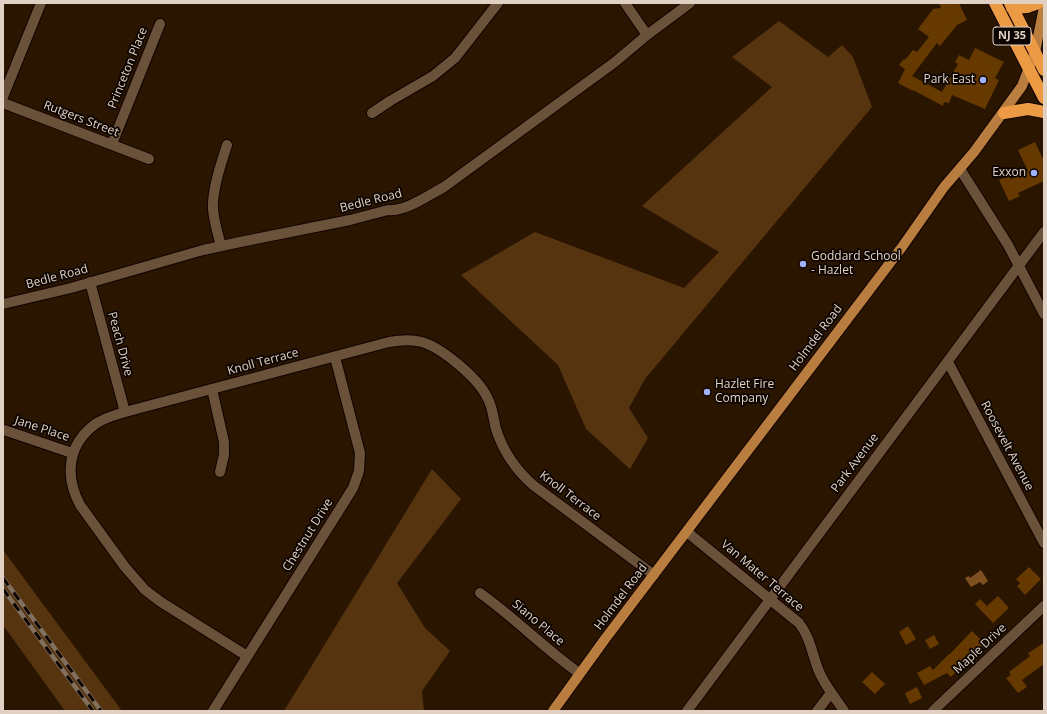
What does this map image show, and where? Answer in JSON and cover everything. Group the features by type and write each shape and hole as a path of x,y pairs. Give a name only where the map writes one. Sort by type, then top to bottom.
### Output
{"highway":[{"name":"NJ 35","path":"995,3 1044,98"},
{"path":"1011,6 1027,7 1038,3"},
{"name":"NJ 35","path":"1011,6 1044,70"},
{"path":"1004,113 1028,109 1044,112"}],"main road":[{"name":"Holmdel Road","path":"553,711 580,673 902,247 944,187 1004,113 1022,86 1030,69 1044,7"}],"street":[{"path":"3,97 41,3"},
{"path":"372,114 390,101 433,76 455,58 498,3"},
{"path":"625,3 647,35"},
{"name":"Bedle Road","path":"3,304 71,288 220,246 350,220 388,210 394,210 423,199 444,186 609,66 690,3"},
{"name":"Princeton Place","path":"112,144 160,24"},
{"name":"Rutgers Street","path":"3,103 149,159"},
{"path":"220,246 213,198 227,145"},
{"path":"960,169 1008,245 1044,314"},
{"name":"Park Avenue","path":"687,711 1044,232"},
{"name":"Peach Drive","path":"90,282 125,412"},
{"name":"Knoll Terrace","path":"72,453 86,432 95,425 107,418 125,412 388,342 401,340 422,342 441,352 471,377 483,390 491,405 501,442 525,479 654,575"},
{"name":"Chestnut Drive","path":"213,711 353,488 359,471 359,446 335,357"},
{"name":"Roosevelt Avenue","path":"948,362 1044,543"},
{"path":"212,389 224,442 224,455 220,472"},
{"name":"Jane Place","path":"4,430 72,453"},
{"path":"72,453 71,472 74,493 80,505 133,578 145,590 161,602 247,656"},
{"name":"Van Mater Terrace","path":"687,532 794,618 803,629 809,641 818,670 825,684 844,711"},
{"name":"Siano Place","path":"480,593 580,673"},
{"name":"Maple Drive","path":"933,711 1044,606"},
{"path":"817,711 831,693"}],"shaded area":[{"path":"779,21 828,57 842,45 853,57 872,107 645,379 629,408 648,438 630,469 586,429 558,365 461,275 535,232 684,288 719,252 642,206 772,87 732,57"},
{"path":"432,469 461,499 397,583 425,628 450,651 422,691 424,711 284,711"},
{"path":"3,550 122,711 65,711 3,625"},
{"path":"981,570 988,581 983,585 980,582 971,587 965,578 969,576 970,578"}],"building":[{"path":"939,3 959,3 967,20 957,25 940,46 937,43 912,76 942,92 958,64 955,62 959,55 969,60 975,48 1004,62 995,78 999,80 985,109 952,95 949,103 944,102 943,106 898,83 905,69 899,65 913,50 917,52 929,37 918,29 933,9 941,8"},
{"name":"Exxon","path":"1035,142 1044,161 1044,181 1018,193 1020,196 1009,201 999,180 1009,175 1011,179 1028,171 1018,150"},
{"path":"1029,567 1041,579 1025,595 1017,586 1020,583 1016,579"},
{"path":"998,596 1009,608 993,623 975,604 980,599 987,606"},
{"path":"908,626 916,639 906,645 899,632"},
{"path":"972,631 984,643 951,677 947,673 924,685 917,673 930,666 933,670"},
{"path":"934,635 939,644 930,649 925,640"},
{"path":"1044,643 1044,664 1022,680 1027,687 1018,693 1006,678 1011,675 1009,672 1030,656 1028,653"},
{"path":"872,672 885,684 875,694 862,682"},
{"path":"917,687 922,698 910,704 905,693"}],"railway":[{"path":"3,578 101,711"},
{"path":"3,589 93,711"}],"place":[{"name":"Park East","path":"983,80"},
{"name":"Exxon","path":"1034,173"},
{"name":"Goddard School - Hazlet","path":"803,264"},
{"name":"Hazlet Fire Company","path":"707,392"}]}
